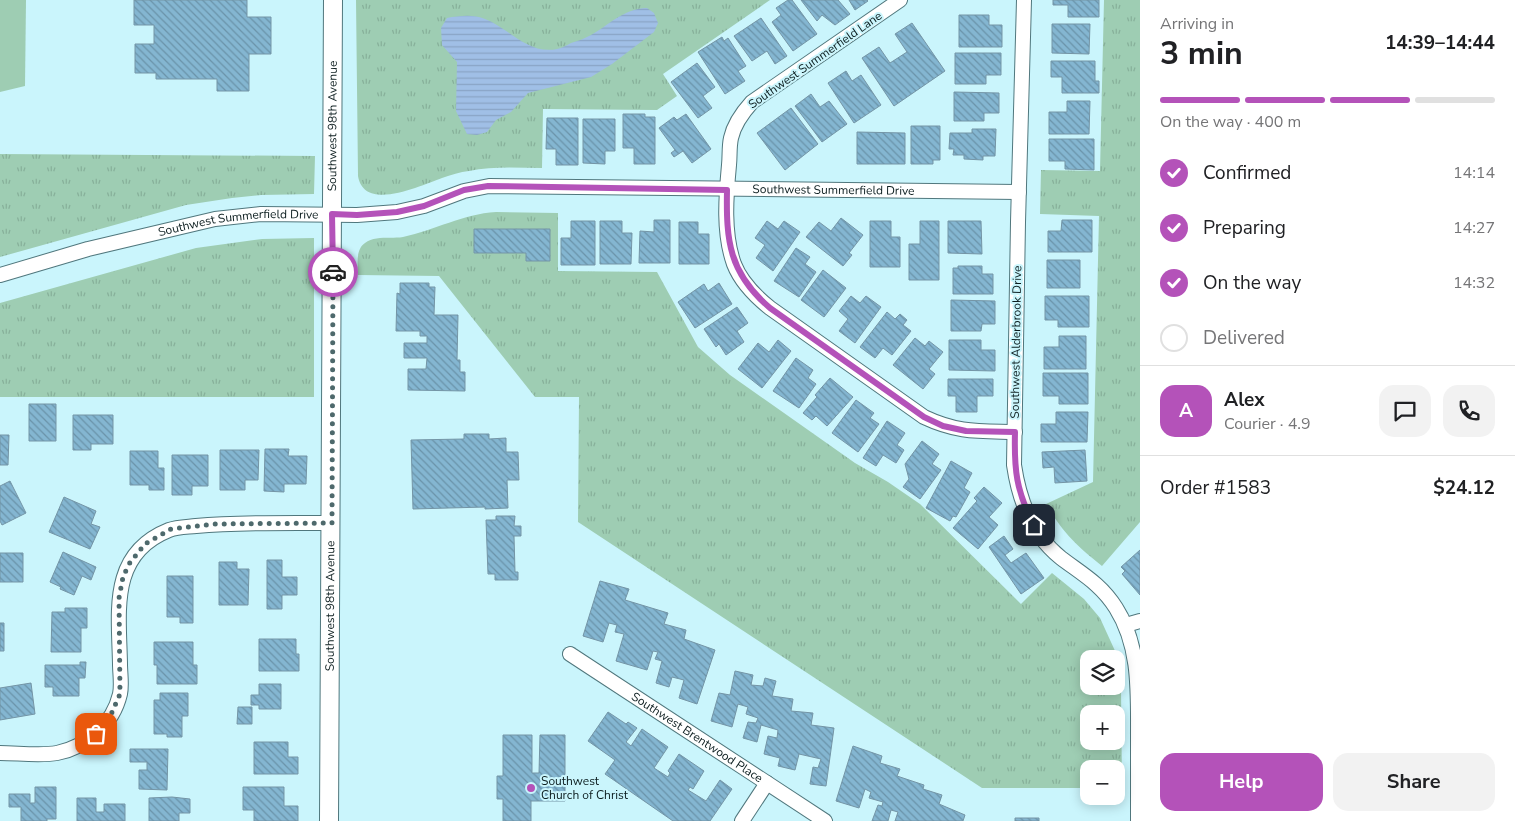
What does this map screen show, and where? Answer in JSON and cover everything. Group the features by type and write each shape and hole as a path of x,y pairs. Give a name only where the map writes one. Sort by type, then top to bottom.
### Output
{"street":[{"name":"Southwest 98th Avenue","path":"330,821 333,0"},
{"name":"Southwest Summerfield Lane","path":"900,0 752,102 740,115 731,138 727,190 726,217 734,264 754,294 770,308 924,417 943,426 966,431 1015,432"},
{"name":"Southwest Alderbrook Drive","path":"1024,0 1014,464 1017,482 1026,511 1034,525 1060,557 1104,592 1117,608 1126,625 1137,669 1138,821"},
{"name":"Southwest Summerfield Drive","path":"0,275 88,249 214,219 261,214 357,215 397,212 424,206 464,190 488,186 1019,192"},
{"path":"0,753 57,753 82,744 96,734 109,719 120,694 119,598 123,577 129,564 145,544 171,529 214,524 332,523"},
{"path":"1126,625 1140,621"},
{"name":"Southwest Brentwood Place","path":"570,654 825,821"},
{"path":"742,821 767,783"}],"green space":[{"path":"0,0 26,0 25,86 0,92"},
{"path":"356,0 770,0 663,74 677,96 657,110 543,109 542,168 478,169 452,175 408,190 382,195 371,193 363,187 358,176"},
{"path":"1104,0 1140,0 1140,522 1102,566 1071,538 1058,523 1046,504 1093,482 1099,216 1040,214 1041,170 1100,171"},
{"path":"0,154 315,156 314,194 261,195 186,205 0,257"},
{"path":"496,212 558,213 558,271 657,272 698,347 730,375 855,463 888,482 920,504 1021,604 1052,573 1084,599 1100,618 1115,650 1080,650 1080,695 1121,695 1121,705 1080,705 1080,750 1122,750 1122,760 1080,760 1080,788 982,788 578,522 579,397 535,397 439,276 358,275 358,254 365,243 378,238 403,237 472,216"},
{"path":"314,238 314,397 0,397 0,303 196,248 262,239"}],"water":[{"path":"647,8 654,13 658,23 654,32 612,64 591,77 528,93 511,112 496,120 487,132 477,135 467,134 456,111 457,62 442,45 441,28 447,18 480,17 494,23 528,45 547,50 559,49 585,38 630,11"}],"building":[{"path":"134,0 247,0 247,17 271,17 271,54 249,54 249,91 217,91 217,79 156,79 156,73 135,73 135,44 154,44 154,25 134,25"},
{"path":"788,0 792,0 817,34 793,51 772,22 781,15 776,8"},
{"path":"801,0 838,0 850,14 835,25 822,15 817,21"},
{"path":"849,0 867,0 868,1 855,10"},
{"path":"1053,0 1099,0 1099,17 1068,17 1068,5 1053,5"},
{"path":"959,15 989,15 989,25 1002,25 1002,47 959,47"},
{"path":"761,18 787,56 775,64 767,51 752,61 734,36"},
{"path":"912,23 945,71 894,106 862,58 879,47 890,63 907,52 895,34"},
{"path":"1052,24 1090,24 1089,54 1052,53"},
{"path":"722,37 724,41 728,38 746,66 738,71 745,81 725,94 698,52"},
{"path":"955,53 1001,53 1001,75 986,75 986,84 955,84"},
{"path":"1051,61 1095,61 1095,81 1099,81 1099,93 1062,93 1062,77 1051,77"},
{"path":"697,63 715,87 703,96 712,108 698,118 671,82"},
{"path":"846,71 852,81 861,75 881,105 854,123 828,83"},
{"path":"954,92 999,93 999,113 984,113 984,121 954,121"},
{"path":"811,94 820,107 829,101 847,124 822,142 795,106"},
{"path":"1067,101 1090,101 1089,134 1049,134 1049,112 1067,112"},
{"path":"791,108 818,144 785,170 757,133"},
{"path":"623,114 645,114 645,117 655,117 655,164 634,164 634,148 623,148"},
{"path":"686,114 711,149 692,163 683,151 674,157 671,153 675,150 659,128 674,117 677,120"},
{"path":"547,118 578,118 578,165 556,165 556,149 546,149"},
{"path":"583,119 615,119 615,151 605,151 605,164 583,163"},
{"path":"911,126 940,126 940,160 933,160 933,164 911,164"},
{"path":"972,129 996,129 995,156 983,156 983,160 964,159 964,155 953,155 954,149 949,149 950,133 972,133"},
{"path":"857,132 905,133 905,164 857,164"},
{"path":"1049,139 1094,139 1094,170 1065,169 1065,161 1049,161"},
{"path":"841,218 863,235 849,253 852,255 843,266 806,237 819,222 831,231"},
{"path":"654,220 670,220 670,263 639,263 640,231 654,232"},
{"path":"1062,220 1092,220 1092,252 1048,252 1048,231 1061,231"},
{"path":"571,221 595,221 595,265 561,265 561,238 571,238"},
{"path":"600,221 622,221 622,233 632,233 631,264 600,264"},
{"path":"767,221 778,229 784,221 800,232 773,271 756,258 765,245 755,238"},
{"path":"870,221 891,221 891,237 900,237 900,267 870,267"},
{"path":"920,221 939,221 939,280 909,280 909,244 920,244"},
{"path":"948,221 981,221 982,254 948,253"},
{"path":"679,222 698,222 698,234 709,234 709,264 679,264"},
{"path":"474,229 550,229 550,261 526,261 526,253 474,253"},
{"path":"796,248 810,257 805,264 816,272 799,297 774,281"},
{"path":"1047,260 1080,260 1080,288 1047,288"},
{"path":"958,266 982,266 982,274 993,274 993,294 953,294 953,268 958,268"},
{"path":"823,270 846,288 824,317 801,300"},
{"path":"400,283 429,283 429,287 435,287 434,315 458,315 457,360 460,360 460,372 465,372 465,391 408,390 408,369 426,369 427,358 404,358 404,343 427,343 427,336 420,336 420,331 396,331 397,293 400,294"},
{"path":"719,283 732,304 695,328 678,302 704,284 708,291"},
{"path":"851,296 860,303 866,296 881,307 855,343 839,331 848,319 839,311"},
{"path":"1045,296 1089,296 1089,327 1058,327 1058,320 1045,320"},
{"path":"951,300 995,301 995,324 982,324 981,331 951,331"},
{"path":"737,307 748,323 737,331 744,342 726,355 719,344 716,347 704,329"},
{"path":"887,312 895,319 900,314 907,320 903,325 911,331 892,355 883,348 875,358 860,347"},
{"path":"1059,336 1086,336 1086,369 1044,369 1044,347 1059,347"},
{"path":"915,338 925,346 929,341 943,352 929,369 935,374 923,389 893,365"},
{"path":"778,340 791,351 762,388 738,369 758,343 769,352"},
{"path":"949,340 981,340 981,350 995,350 995,371 949,370"},
{"path":"796,358 813,370 808,378 816,384 799,408 773,391"},
{"path":"1043,373 1088,373 1088,404 1059,404 1059,396 1043,396"},
{"path":"830,378 853,397 827,426 816,416 812,420 803,413"},
{"path":"948,379 993,379 993,396 977,396 977,412 956,412 956,396 948,396"},
{"path":"856,400 874,413 870,418 879,424 858,452 832,433"},
{"path":"29,404 56,404 56,441 29,441"},
{"path":"1056,412 1088,412 1087,442 1041,442 1041,424 1056,424"},
{"path":"73,415 113,415 113,444 91,444 91,450 73,450"},
{"path":"887,421 905,433 897,445 904,450 896,463 883,455 876,466 863,458"},
{"path":"464,434 489,434 489,439 506,438 506,452 518,452 519,480 507,480 508,508 413,509 411,440 464,439"},
{"path":"0,435 9,435 8,465 0,465"},
{"path":"922,441 939,454 932,464 941,470 920,499 903,487 909,479 905,464"},
{"path":"265,449 289,449 288,456 307,456 306,484 284,484 284,492 264,491"},
{"path":"220,450 259,450 258,480 245,480 245,490 220,490"},
{"path":"1085,450 1087,481 1055,483 1054,467 1043,468 1042,452"},
{"path":"130,451 158,451 158,468 164,468 164,490 149,490 149,485 130,485"},
{"path":"172,455 208,455 208,486 192,486 192,495 172,495"},
{"path":"951,461 972,473 964,488 970,492 956,517 953,516 950,521 926,508"},
{"path":"10,481 26,513 2,525 0,521 0,486"},
{"path":"984,487 1002,503 989,517 998,525 978,549 953,528 977,501 974,498"},
{"path":"64,497 96,511 91,524 100,527 90,549 49,532"},
{"path":"496,516 515,516 514,526 521,526 521,536 514,536 515,572 518,572 518,580 495,580 495,574 488,574 486,520 496,520"},
{"path":"1004,536 1013,549 1005,555 1011,563 1026,553 1044,578 1021,594 989,547"},
{"path":"1140,550 1140,595 1122,574 1125,571 1121,567"},
{"path":"63,552 96,567 91,580 82,576 74,595 50,582"},
{"path":"0,553 23,553 23,582 0,582"},
{"path":"267,560 282,560 282,577 297,577 297,595 282,595 282,609 267,609"},
{"path":"219,562 237,562 237,569 249,569 248,605 219,605"},
{"path":"167,576 193,576 193,623 180,623 180,617 167,617"},
{"path":"600,581 629,589 625,600 668,613 664,624 686,630 684,639 715,650 697,704 679,698 684,680 672,677 669,687 656,683 662,661 655,659 658,652 653,651 647,670 616,661 624,634 615,632 617,625 609,623 603,642 583,636"},
{"path":"65,608 87,608 87,628 81,628 81,652 51,652 52,612 65,612"},
{"path":"0,623 4,623 4,651 0,651"},
{"path":"259,639 296,639 296,654 299,654 299,671 259,671"},
{"path":"154,642 193,642 193,665 197,665 197,684 157,684 157,665 154,665"},
{"path":"80,662 86,662 85,678 79,678 79,696 53,696 53,687 45,687 45,665 80,665"},
{"path":"735,671 753,675 751,685 763,686 765,678 776,681 772,696 793,699 791,711 813,713 811,725 834,728 826,786 810,784 813,767 818,768 821,759 799,754 795,770 778,766 780,758 764,754 768,736 777,738 778,730 761,725 757,742 743,738 748,722 756,723 758,718 746,714 748,707 738,704 732,727 711,721 719,693 730,695"},
{"path":"31,683 35,714 0,720 0,688"},
{"path":"259,684 281,684 281,709 259,709 259,705 251,705 251,695 259,695"},
{"path":"160,693 188,693 188,716 182,716 182,737 167,737 167,734 154,734 154,700 160,700"},
{"path":"238,707 252,707 252,724 237,724"},
{"path":"608,712 626,724 628,722 637,728 626,742 631,746 642,729 668,747 654,768 668,777 670,773 668,771 679,754 704,771 693,789 690,787 688,790 706,801 720,780 732,789 710,821 673,821 605,774 615,760 588,741"},
{"name":"Southwest Church of Christ","path":"503,735 532,735 532,773 539,773 540,735 565,735 565,801 531,801 531,821 503,821 503,799 497,799 497,776 503,776"},
{"path":"254,742 288,742 288,757 298,757 298,774 254,774"},
{"path":"853,746 882,756 880,763 900,769 897,776 924,785 923,789 942,795 939,804 965,815 963,821 895,821 898,812 891,810 888,821 872,821 878,805 882,806 883,802 869,798 871,792 865,789 859,808 836,801"},
{"path":"130,749 168,749 167,790 139,789 139,770 147,770 147,762 130,762"},
{"path":"35,787 56,787 56,819 21,821 21,807 9,807 9,794 30,794 30,803 35,803"},
{"path":"243,787 284,787 284,806 298,806 298,821 254,821 254,810 243,810"},
{"path":"172,797 190,799 190,813 179,813 179,821 149,821 149,798"},
{"path":"77,798 96,798 96,812 104,812 104,804 125,804 125,821 77,821"},
{"path":"1015,818 1039,818 1039,821 1015,821"}],"way so far":[{"path":"96,734 109,719 120,694 119,598 123,577 129,564 145,544 171,529 214,524 332,523 333,272"}],"place":[{"name":"Southwest Church of Christ","path":"531,788"}],"route":[{"path":"333,272 332,214 357,215 397,212 424,206 464,190 488,186 727,190 726,217 734,264 754,294 770,308 924,417 943,426 966,431 1015,432 1014,464 1017,482 1026,511 1034,525"}]}
